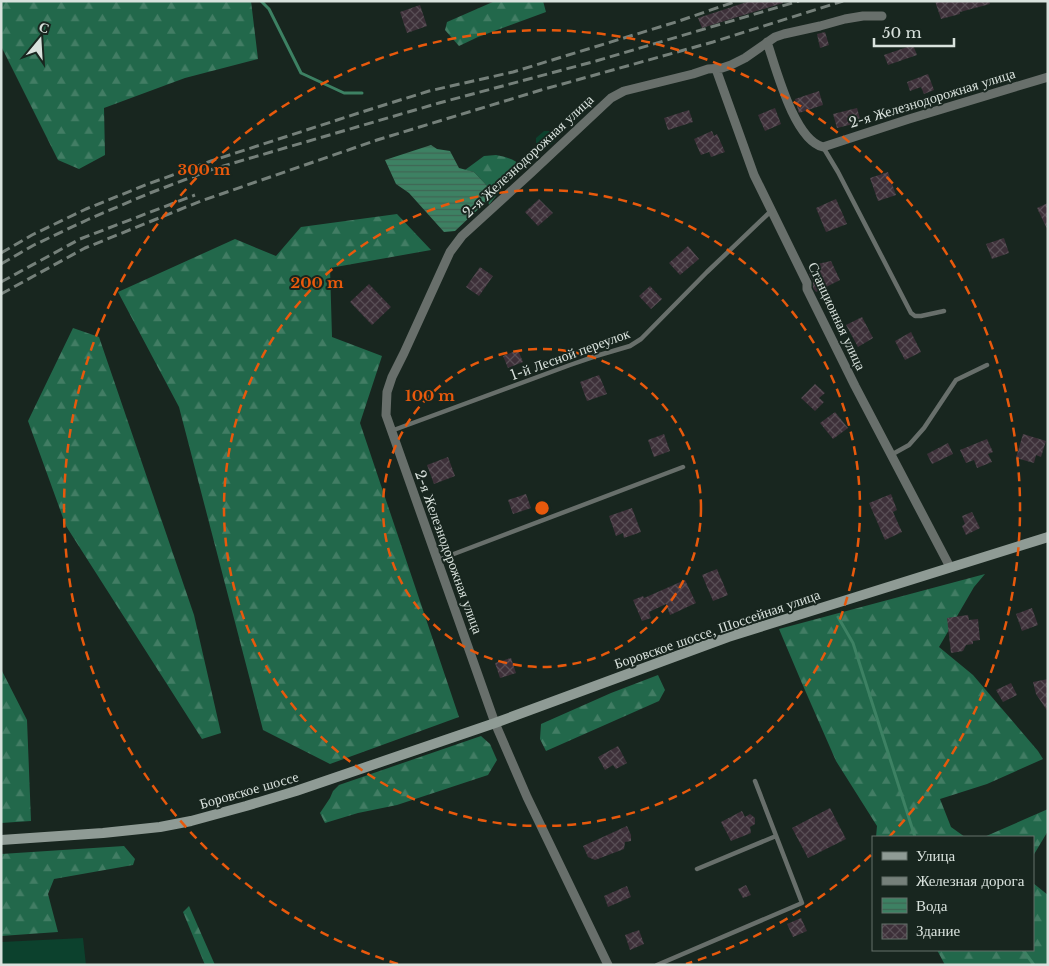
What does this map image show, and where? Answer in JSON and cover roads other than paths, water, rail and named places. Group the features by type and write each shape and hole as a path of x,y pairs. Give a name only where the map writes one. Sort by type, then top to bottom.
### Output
{"main road":[{"path":"950,567 1048,537"},
{"name":"Боровское шоссе, Шоссейная улица","path":"495,723 728,637 950,567"},
{"name":"Боровское шоссе","path":"1,840 112,832 160,827 191,821 296,791 495,723"}],"street":[{"name":"2-я Железнодорожная улица","path":"608,965 527,797 495,723 386,416 386,392 450,252 462,236 615,95 624,91 731,65 745,58 767,42 784,34 845,19 863,16 882,16"},
{"path":"767,42 795,118 805,134 823,147"},
{"name":"Станционная улица","path":"716,69 754,175 771,212 807,283 807,288 850,377 950,567"},
{"name":"2-я Железнодорожная улица","path":"823,147 1048,77"}],"lane":[{"path":"823,147 838,172 911,313 915,316 921,316 944,311"},
{"name":"1-й Лесной переулок","path":"391,431 596,356 630,346 641,339 707,272 771,212"},
{"path":"891,455 909,445 924,428 956,380 987,365"},
{"path":"437,561 683,467"},
{"path":"657,965 802,902 755,781"},
{"path":"697,870 776,836"}],"water":[{"path":"431,145 437,149 450,151 459,168 474,172 491,190 488,200 455,231 444,232 409,193 396,184 385,160"}],"waterway":[{"path":"261,1 269,9 301,73 344,93 362,93"},
{"path":"838,617 853,643 915,836"},
{"path":"1024,951 1034,965"}],"railway":[{"path":"1,253 32,235 86,209 211,161 429,91 513,72 676,22 737,1"},
{"path":"1,264 34,245 89,219 213,169 439,103 596,61 799,1"},
{"path":"1,294 85,248 201,201 377,140 541,90 713,42 843,1"},
{"path":"1,282 80,239 195,195"}]}
